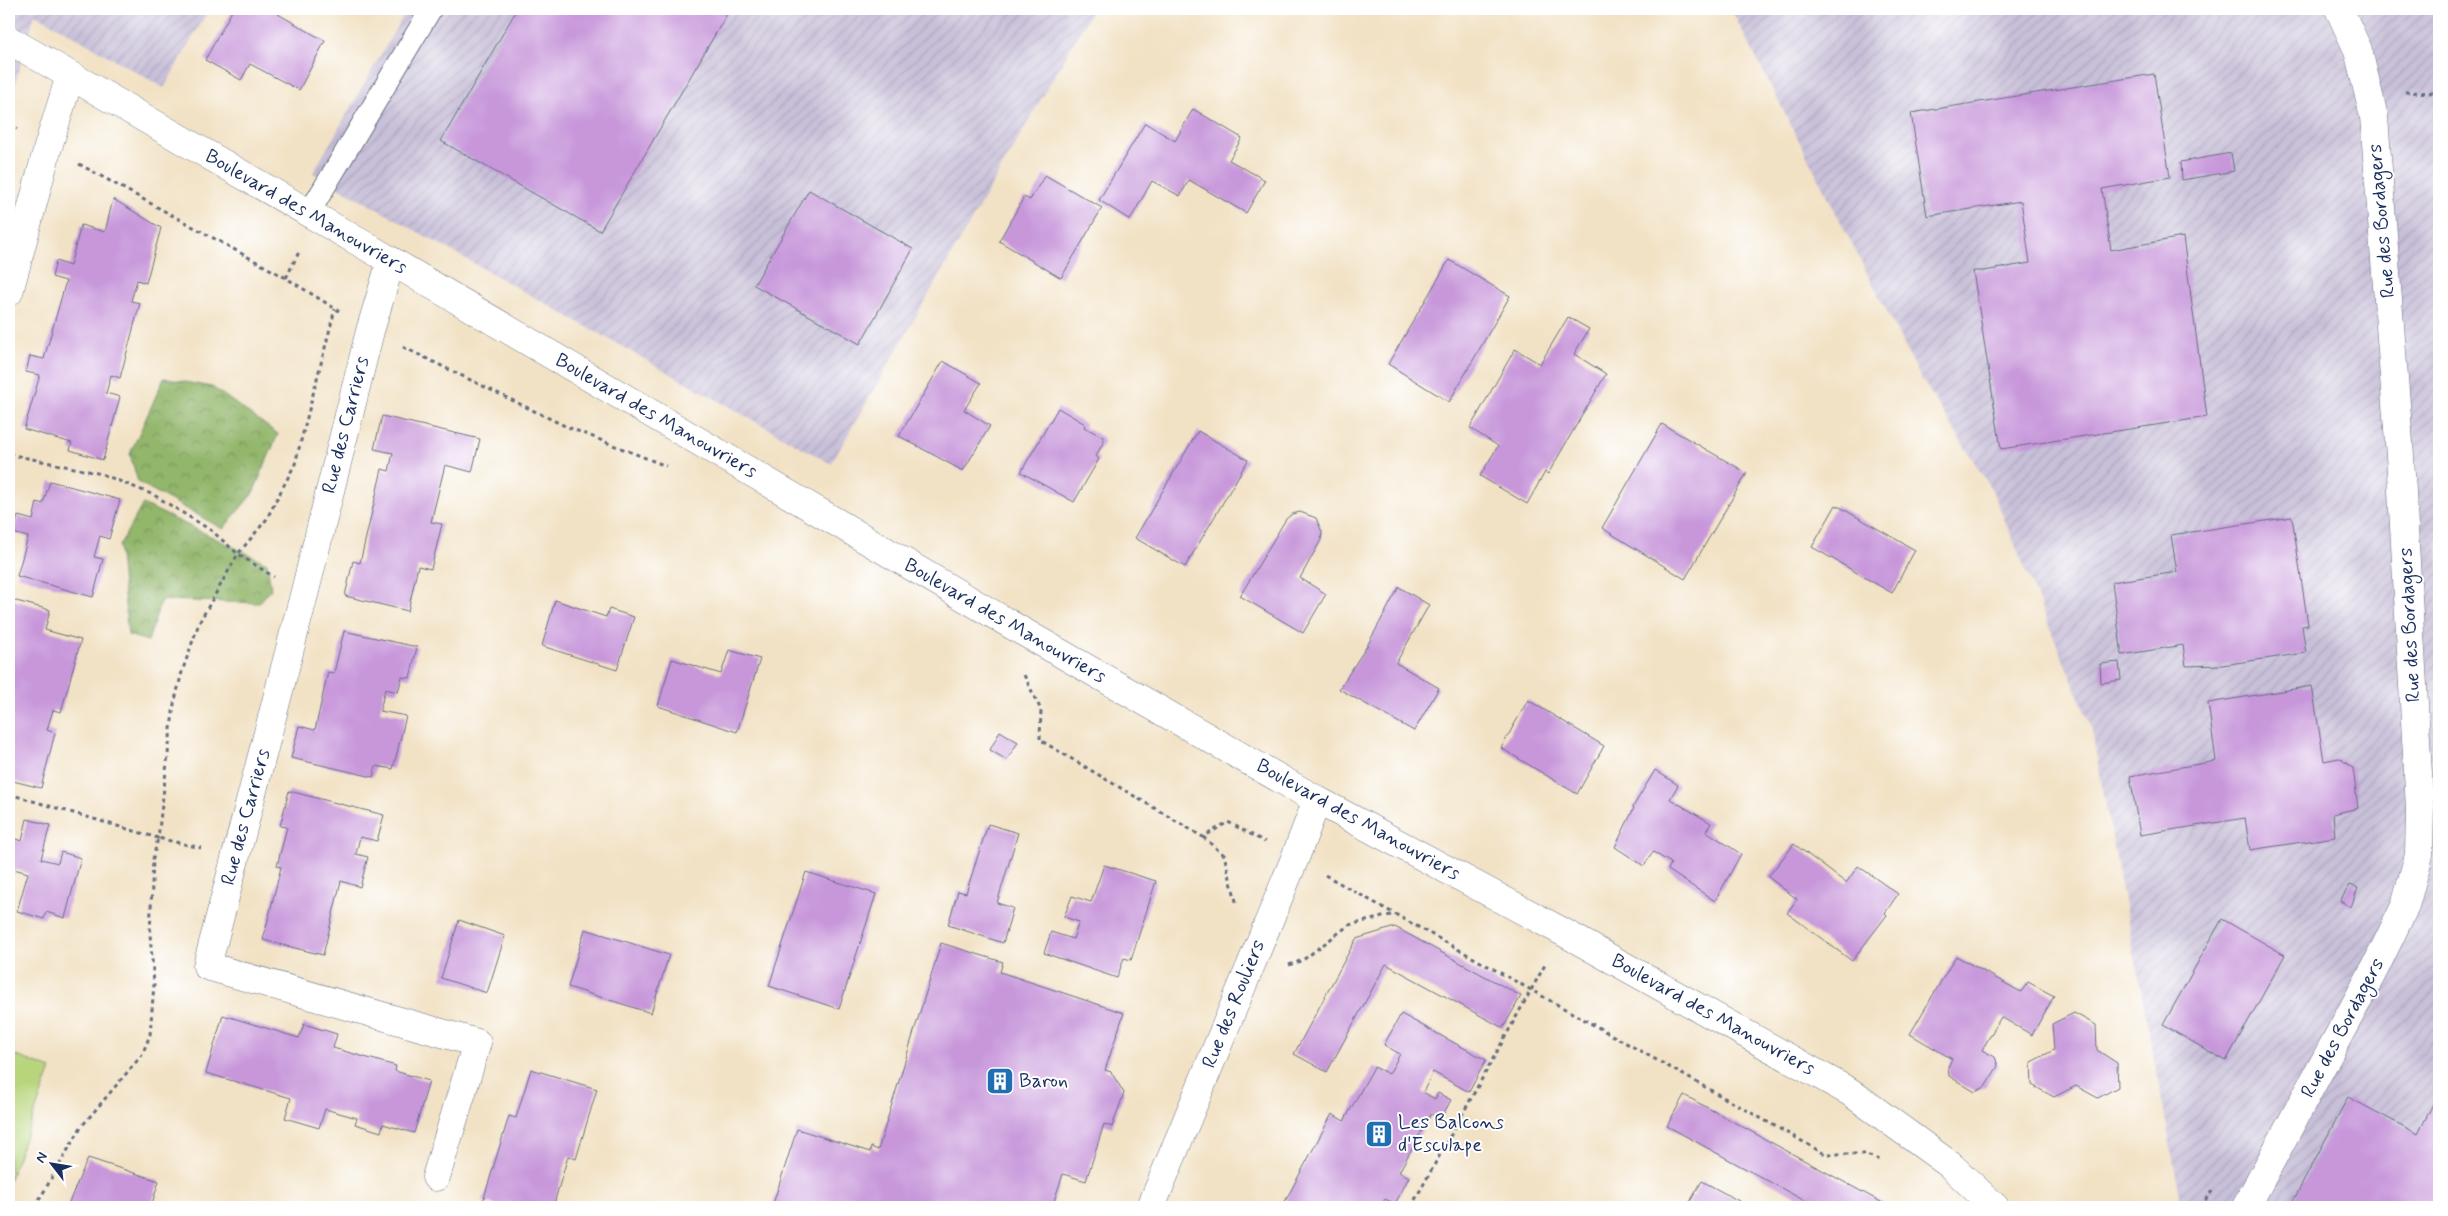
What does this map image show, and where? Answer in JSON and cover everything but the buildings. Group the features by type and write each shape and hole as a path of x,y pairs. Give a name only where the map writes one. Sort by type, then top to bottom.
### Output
{"street":[{"name":"Rue des Bordagers","path":"2246,1207 2375,968 2406,906 2419,855 2420,800 2400,456 2374,117 2358,50 2339,9"},
{"name":"Boulevard des Manouvriers","path":"9,40 309,213 1020,630 1317,800 1563,932 1850,1092 1949,1164 1996,1207"},
{"path":"9,292 48,147 70,76"},
{"name":"Rue des Carriers","path":"391,261 370,331 304,595 207,966 477,1042 436,1178"},
{"name":"Rue des Rouliers","path":"1150,1207 1295,858 1317,800"}],"lane":[{"path":"309,213 431,9"}],"path":[{"path":"2400,92 2439,93"},
{"path":"78,163 286,278 370,331 565,426 675,469"},
{"path":"35,1207 81,1127 142,1055 150,1035 154,984 150,934 153,859 158,838 174,704 182,672 199,623 238,554 266,520 295,464 335,309"},
{"path":"9,454 102,474 154,495 212,531 238,554 304,595"},
{"path":"1017,671 1026,676 1041,710 1040,740 1203,837 1224,855 1238,905 1236,914"},
{"path":"9,794 158,838 236,856"},
{"path":"1203,837 1228,822 1295,858 1392,915 1825,1154 1864,1154 1882,1160"},
{"path":"1284,963 1292,965 1303,960 1349,926 1392,915"},
{"path":"1411,1207 1531,991"}],"shaded area":[{"path":"9,9 209,9 164,88 35,14 9,105"},
{"path":"407,9 1093,9 831,464 313,173"},
{"path":"1731,9 2439,9 2439,1207 2182,1207 2091,726 1992,490 1920,376"}],"green space":[{"path":"164,378 212,387 278,434 253,493 223,529 138,482 130,454"},
{"path":"143,504 267,563 271,589 259,603 161,600 148,641 128,635 119,546"},
{"path":"9,1053 51,1069 9,1181"}],"place":[{"name":"Baron","path":"1000,1081"},
{"name":"Les Balcons d'Esculape","path":"1379,1134"}]}
